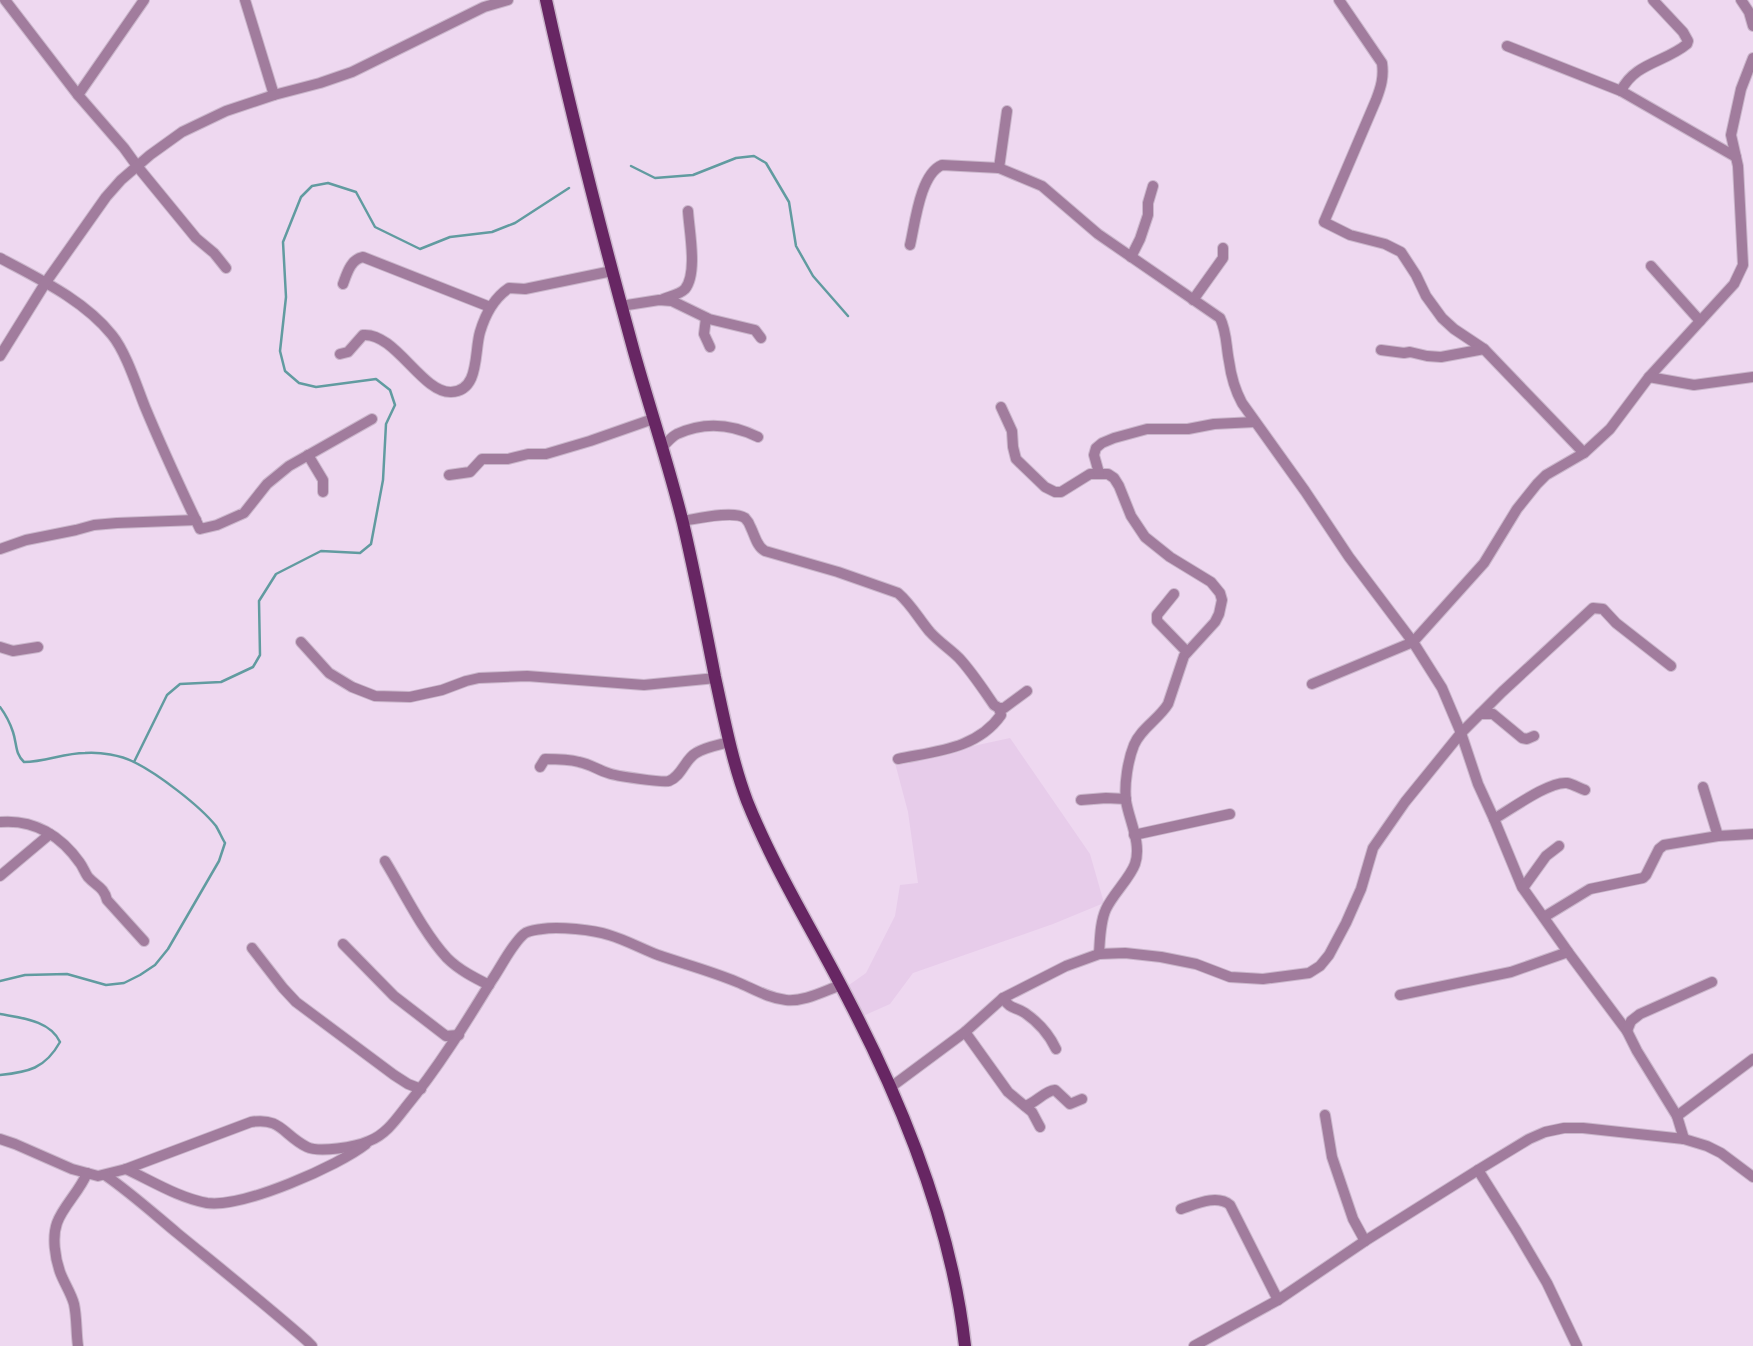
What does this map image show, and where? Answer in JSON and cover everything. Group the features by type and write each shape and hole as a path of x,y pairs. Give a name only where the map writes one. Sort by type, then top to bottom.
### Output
{"main road":[{"path":"546,0 579,146 621,306 682,522 729,742 746,798 766,844 840,985 891,1087 906,1122 929,1187 952,1271 965,1346"}],"street":[{"path":"5,0 78,95 124,148 196,238 214,253 226,268"},
{"path":"78,95 144,0"},
{"path":"245,0 274,95"},
{"path":"0,356 46,282 106,197 137,166 182,132 226,112 274,95 320,83 352,72 484,7 508,0"},
{"path":"1339,0 1382,63 1383,73 1376,100 1324,222 1350,235 1385,244 1401,252 1416,275 1426,296 1442,318 1454,329 1484,349 1584,453"},
{"path":"1621,91 1628,79 1636,72 1687,44 1688,41 1683,32 1654,0"},
{"path":"1741,0 1749,12 1753,26"},
{"path":"1507,46 1621,91 1736,156"},
{"path":"1312,684 1413,642 1488,558 1517,510 1537,484 1546,475 1584,453 1616,422 1649,377 1734,284 1743,265 1738,166 1731,136 1741,89 1753,58"},
{"path":"999,168 1007,111"},
{"path":"910,245 923,190 931,172 942,165 999,168 1042,186 1098,234 1220,318 1225,328 1229,363 1236,393 1305,490 1348,557 1413,642 1442,688 1461,733 1478,784 1523,888 1627,1031 1637,1052 1677,1116 1684,1139"},
{"path":"1131,257 1148,215 1148,203 1153,186"},
{"path":"621,306 659,300 678,294 686,288 692,263 688,211"},
{"path":"1193,300 1223,258 1224,248"},
{"path":"343,284 353,262 363,257 490,307"},
{"path":"0,258 46,282 86,310 114,336 133,376 160,444 200,529 217,525 244,513 274,477 308,455 372,419"},
{"path":"1651,266 1700,321"},
{"path":"340,354 348,352 363,336 370,335 382,340 436,387 450,392 459,391 469,383 473,375 480,333 490,307 496,298 509,288 525,289 612,272"},
{"path":"659,300 672,301 706,318 749,328 758,332 761,338"},
{"path":"706,318 704,334 710,347"},
{"path":"1381,350 1441,357 1484,349"},
{"path":"1649,377 1694,384 1753,377"},
{"path":"1001,407 1012,431 1016,459 1045,487 1055,492 1061,492 1068,489 1082,477 1090,474 1108,474 1114,478 1119,486 1131,516 1152,543 1211,582 1220,592 1222,600 1220,614 1217,619 1184,656 1164,711 1140,734 1135,743 1127,779 1126,799 1137,851 1135,864 1106,909 1101,930 1099,954"},
{"path":"449,476 470,472 482,459 508,459 528,454 546,454 590,442 652,419"},
{"path":"1099,473 1094,455 1096,448 1114,438 1147,429 1188,430 1214,424 1256,422"},
{"path":"662,447 678,434 695,428 711,426 731,426 758,437"},
{"path":"308,455 323,480 323,492"},
{"path":"682,522 720,515 741,516 749,523 760,549 838,572 898,593 905,599 930,632 958,656 994,705 1004,708 1027,691"},
{"path":"0,549 26,540 94,525 196,520"},
{"path":"1174,594 1156,615 1156,618 1187,652"},
{"path":"891,1087 965,1032 1003,998 1066,966 1099,954 1125,953 1161,957 1196,964 1230,977 1263,979 1309,973 1320,966 1329,955 1361,890 1377,840 1411,795 1461,733 1573,626 1596,607 1603,610 1616,623 1670,666"},
{"path":"301,642 329,673 352,687 375,696 410,698 442,690 466,681 527,676 644,685 716,678"},
{"path":"0,646 13,651 38,648"},
{"path":"898,759 964,745 995,723 1001,715 999,708"},
{"path":"1480,714 1493,714 1522,738 1527,739 1534,736"},
{"path":"540,767 545,759 556,759 580,762 608,774 658,782 669,781 679,774 695,753 729,742"},
{"path":"1494,819 1516,805 1556,785 1569,784 1585,790"},
{"path":"1704,787 1718,836"},
{"path":"1081,800 1126,799"},
{"path":"1134,835 1230,814"},
{"path":"0,822 10,821 37,826 64,845 88,876 106,893 107,900 144,941"},
{"path":"0,876 50,834"},
{"path":"1544,917 1590,889 1643,878 1659,849 1664,845 1718,836 1753,834"},
{"path":"1523,888 1546,856 1559,846"},
{"path":"385,861 432,939 448,959 468,974 489,985"},
{"path":"126,1169 178,1194 221,1204 266,1193 334,1164 358,1150 389,1128 421,1089 508,956 526,932 558,927 608,934 658,955 722,976 769,997 788,1000 810,996 840,985"},
{"path":"343,944 394,996 412,1011 446,1036 458,1035"},
{"path":"252,948 282,988 296,1002 394,1075 408,1084 421,1089"},
{"path":"1400,995 1511,972 1568,952"},
{"path":"1627,1031 1631,1021 1640,1014 1712,982"},
{"path":"1003,998 1008,1006 1023,1012 1043,1029 1056,1048"},
{"path":"965,1032 1008,1092 1032,1112 1040,1127"},
{"path":"1677,1116 1753,1059"},
{"path":"1025,1106 1056,1090 1070,1104 1082,1099"},
{"path":"1326,1115 1332,1157 1353,1219 1365,1241"},
{"path":"0,1139 72,1170 98,1176 126,1169 251,1122 262,1120 273,1123 306,1147 316,1150 369,1142"},
{"path":"1194,1346 1278,1300 1365,1241 1529,1139 1545,1132 1564,1128 1583,1128 1684,1139 1707,1146 1721,1153 1753,1177"},
{"path":"1478,1170 1547,1284 1577,1346"},
{"path":"78,1346 73,1302 56,1257 55,1236 60,1216 79,1189 87,1173"},
{"path":"105,1175 134,1195 175,1232 266,1305 312,1346"},
{"path":"1181,1209 1210,1200 1220,1200 1230,1205 1278,1300"}],"shaded area":[{"path":"1010,738 1090,854 1104,903 1053,924 913,973 890,1004 863,1016 849,985 866,973 895,916 900,885 918,883 908,812 895,763"}],"waterway":[{"path":"631,166 655,178 693,175 736,158 754,156 766,163 789,202 796,246 813,276 848,316"},
{"path":"134,762 167,695 180,684 221,682 253,667 260,655 259,601 276,574 321,551 360,553 371,544 383,480 386,424 395,405 390,390 376,379 316,387 299,383 285,371 280,351 286,297 283,242 301,197 312,186 328,183 356,192 375,227 420,249 450,237 492,232 515,223 569,188"},
{"path":"0,707 11,725 18,752 24,762 39,761 77,753 110,755 129,760 155,774 189,800 216,826 225,843 219,861 168,949 155,965 140,975 124,983 106,985 67,974 25,975 0,981"},
{"path":"0,1014 34,1021 49,1029 60,1042 48,1058 35,1068 0,1075"}]}
